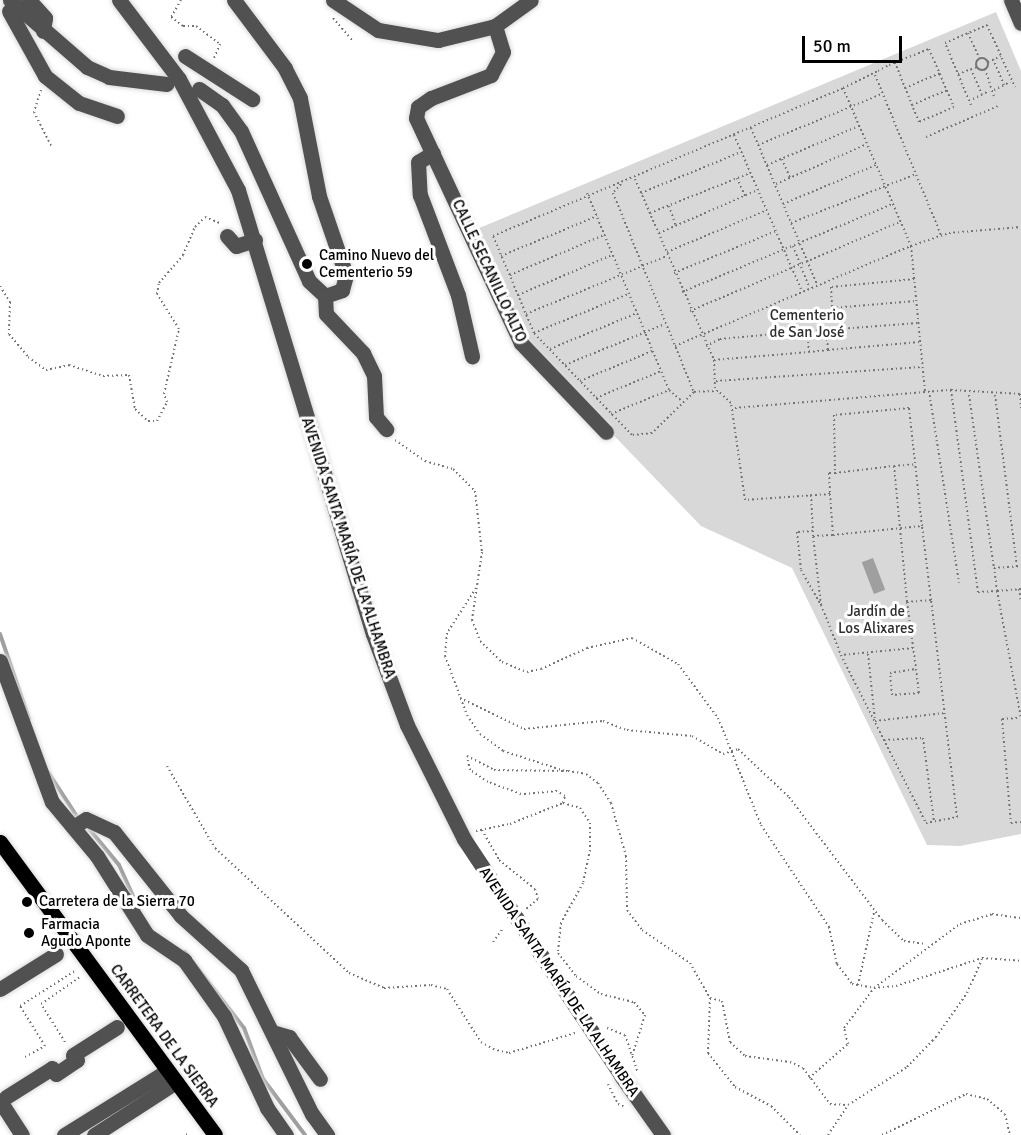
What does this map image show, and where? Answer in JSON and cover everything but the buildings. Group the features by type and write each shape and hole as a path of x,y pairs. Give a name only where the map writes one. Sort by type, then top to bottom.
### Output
{"main road":[{"name":"CARRETERA DE LA SIERRA","path":"0,842 215,1135"}],"street":[{"path":"4,0 45,76 79,103 117,116"},
{"path":"10,0 43,31 99,73 167,84"},
{"path":"29,0 45,18 43,31"},
{"name":"AVENIDA SANTA MARÍA DE LA ALHAMBRA","path":"119,0 204,122 255,240 373,634 407,725 463,836 622,1077 663,1135"},
{"path":"234,0 285,68 300,98 319,196 346,275 342,291 325,296"},
{"path":"330,6 378,30 411,39 452,39 495,26 514,6 531,0"},
{"path":"1011,0 1021,23"},
{"name":"CALLE SECANILLO ALTO","path":"495,26 503,52 491,75 418,107 416,118 521,343 606,432"},
{"path":"185,56 252,99"},
{"path":"199,89 222,105 241,131 302,269 325,296 326,315 363,353 374,376 376,417 386,429"},
{"path":"434,153 418,162 420,195 458,295 472,356"},
{"path":"227,236 236,246 255,240"},
{"path":"0,661 39,777 79,823 147,935 184,960 224,1016 267,1108 286,1135"},
{"path":"79,823 124,842 181,916 242,970 327,1135"},
{"path":"0,990 56,954"},
{"path":"22,1135 3,1099 52,1068 56,1074 77,1060 74,1055 117,1027"},
{"path":"272,1032 289,1037 320,1079"},
{"path":"64,1135 172,1076"},
{"path":"94,1135 172,1076"}],"path":[{"path":"181,0 171,17 183,26 196,26 220,44 214,59"},
{"path":"330,6 353,41"},
{"path":"971,105 945,43 987,25 1015,87"},
{"path":"968,33 980,58 988,62"},
{"path":"715,390 694,392 642,437 632,435 534,333 493,236 587,193 621,183 874,75 895,63 929,49 954,107 919,122 895,63"},
{"path":"994,97 985,69 988,62 1001,56"},
{"path":"958,74 977,66 980,58"},
{"path":"993,59 1004,85"},
{"path":"977,66 985,69"},
{"path":"971,69 982,94"},
{"path":"905,88 940,73"},
{"path":"874,75 941,235"},
{"path":"45,76 34,112 51,146"},
{"path":"994,90 1010,82"},
{"path":"843,88 911,246 922,367 959,583"},
{"path":"912,105 947,90"},
{"path":"973,99 989,92"},
{"path":"758,144 882,94"},
{"path":"926,137 998,106"},
{"path":"767,165 860,126"},
{"path":"751,128 817,284"},
{"path":"734,135 801,290"},
{"path":"775,184 867,144"},
{"path":"641,193 741,152"},
{"path":"782,159 790,178"},
{"path":"783,204 876,165"},
{"path":"650,213 750,172"},
{"path":"791,224 916,174"},
{"path":"635,177 698,332 714,360 715,390 733,408 745,500 830,494"},
{"path":"736,178 745,196"},
{"path":"621,183 613,193 694,392"},
{"path":"658,234 758,190"},
{"path":"587,193 669,390 683,402"},
{"path":"682,292 892,204"},
{"path":"669,206 676,226"},
{"path":"526,314 766,210"},
{"path":"0,286 10,302 9,334 28,357 46,370 69,365 104,376 129,375 135,410 148,421 157,421 165,412 179,328 157,294 159,283 205,217 213,216 227,236"},
{"path":"501,256 597,216"},
{"path":"690,311 900,222"},
{"path":"675,346 698,332 941,235 1021,227"},
{"path":"674,273 776,231"},
{"path":"510,275 605,235"},
{"path":"792,245 809,287"},
{"path":"518,295 613,255"},
{"path":"834,329 831,287 914,279"},
{"path":"534,333 629,293"},
{"path":"832,308 916,301"},
{"path":"550,349 637,313"},
{"path":"706,346 720,339 918,322"},
{"path":"565,365 665,323"},
{"path":"826,330 828,351"},
{"path":"807,331 809,352"},
{"path":"714,360 920,342"},
{"path":"580,381 653,351"},
{"path":"715,381 922,367"},
{"path":"596,398 661,370"},
{"path":"611,414 669,390"},
{"path":"951,390 978,592 1020,589 1021,601"},
{"path":"733,408 951,390 969,395 1020,394 1021,408"},
{"path":"969,395 997,591 1019,718 1002,719 1011,823 1021,822"},
{"path":"995,395 1017,567"},
{"path":"632,405 633,409"},
{"path":"813,531 797,532 801,570 821,605 841,655 926,823 957,817 909,408 834,415 835,472"},
{"path":"386,429 425,461 453,469 476,491 482,518 472,620 480,641 502,662 527,672 587,648 632,638 678,664 718,718 733,750 761,825 829,927 837,964 858,985 873,988 896,986 982,958 1021,961"},
{"path":"833,535 829,473 915,464"},
{"path":"894,466 919,693 892,695 890,673 916,669"},
{"path":"811,495 821,605"},
{"path":"813,536 922,526"},
{"path":"994,568 1021,566"},
{"path":"477,586 447,633 445,656 460,698 480,734 503,751 565,771 586,774 611,803 626,856 627,910 642,930 690,963 710,998 708,1053 719,1073 771,1106 800,1135"},
{"path":"908,602 931,600"},
{"path":"841,655 913,648"},
{"path":"868,652 875,721"},
{"path":"460,698 524,729 603,721 627,730 692,736 723,754 733,750"},
{"path":"875,721 945,712"},
{"path":"884,740 923,738 934,821"},
{"path":"733,750 789,797 874,912 904,941 926,944"},
{"path":"563,803 565,796 557,791 521,794 488,782 465,762 474,757 494,770 523,774 565,771"},
{"path":"167,766 215,848 349,973 384,988 431,985 447,989 481,1042 509,1053 578,1032"},
{"path":"463,836 563,803 580,808 590,824 590,841 583,884 561,923 558,952 576,976 601,994 634,1002 645,1015 632,1056"},
{"path":"482,830 499,860 535,889 538,899 523,911"},
{"path":"858,985 874,912"},
{"path":"809,1078 848,1044 844,1028 873,988 926,944 960,924 992,914 1021,918"},
{"path":"493,942 504,928"},
{"path":"828,1135 848,1105 907,1067 936,1037 967,993 982,958"},
{"path":"25,1057 45,1046 20,1006 76,970"},
{"path":"74,1055 41,1005 81,977"},
{"path":"710,998 722,1000 730,1042 745,1056 790,1062 809,1078 830,1104 848,1105"},
{"path":"602,1028 625,1035 632,1056 638,1099"},
{"path":"882,1135 966,1094 987,1099 1005,1114 1010,1135"}],"green space":[{"name":"Cementerio de San José","path":"996,12 1021,71 1021,834 960,846 927,845 792,568 701,526 523,341 477,229"}],"shaded area":[{"path":"873,558 885,590 874,594 862,562"}],"waterway":[{"path":"0,634 29,719"},
{"path":"48,772 78,818"},
{"path":"86,825 119,865 139,909"},
{"path":"185,952 244,1028 263,1079 305,1135"}],"place":[{"name":"Camino Nuevo del Cementerio 59","path":"307,264"},
{"name":"Carretera de la Sierra 70","path":"27,902"},
{"name":"Farmacia Agudo Aponte","path":"29,933"}],"park label":[{"name":"Jardín de Los Alixares","path":"876,620"}]}
